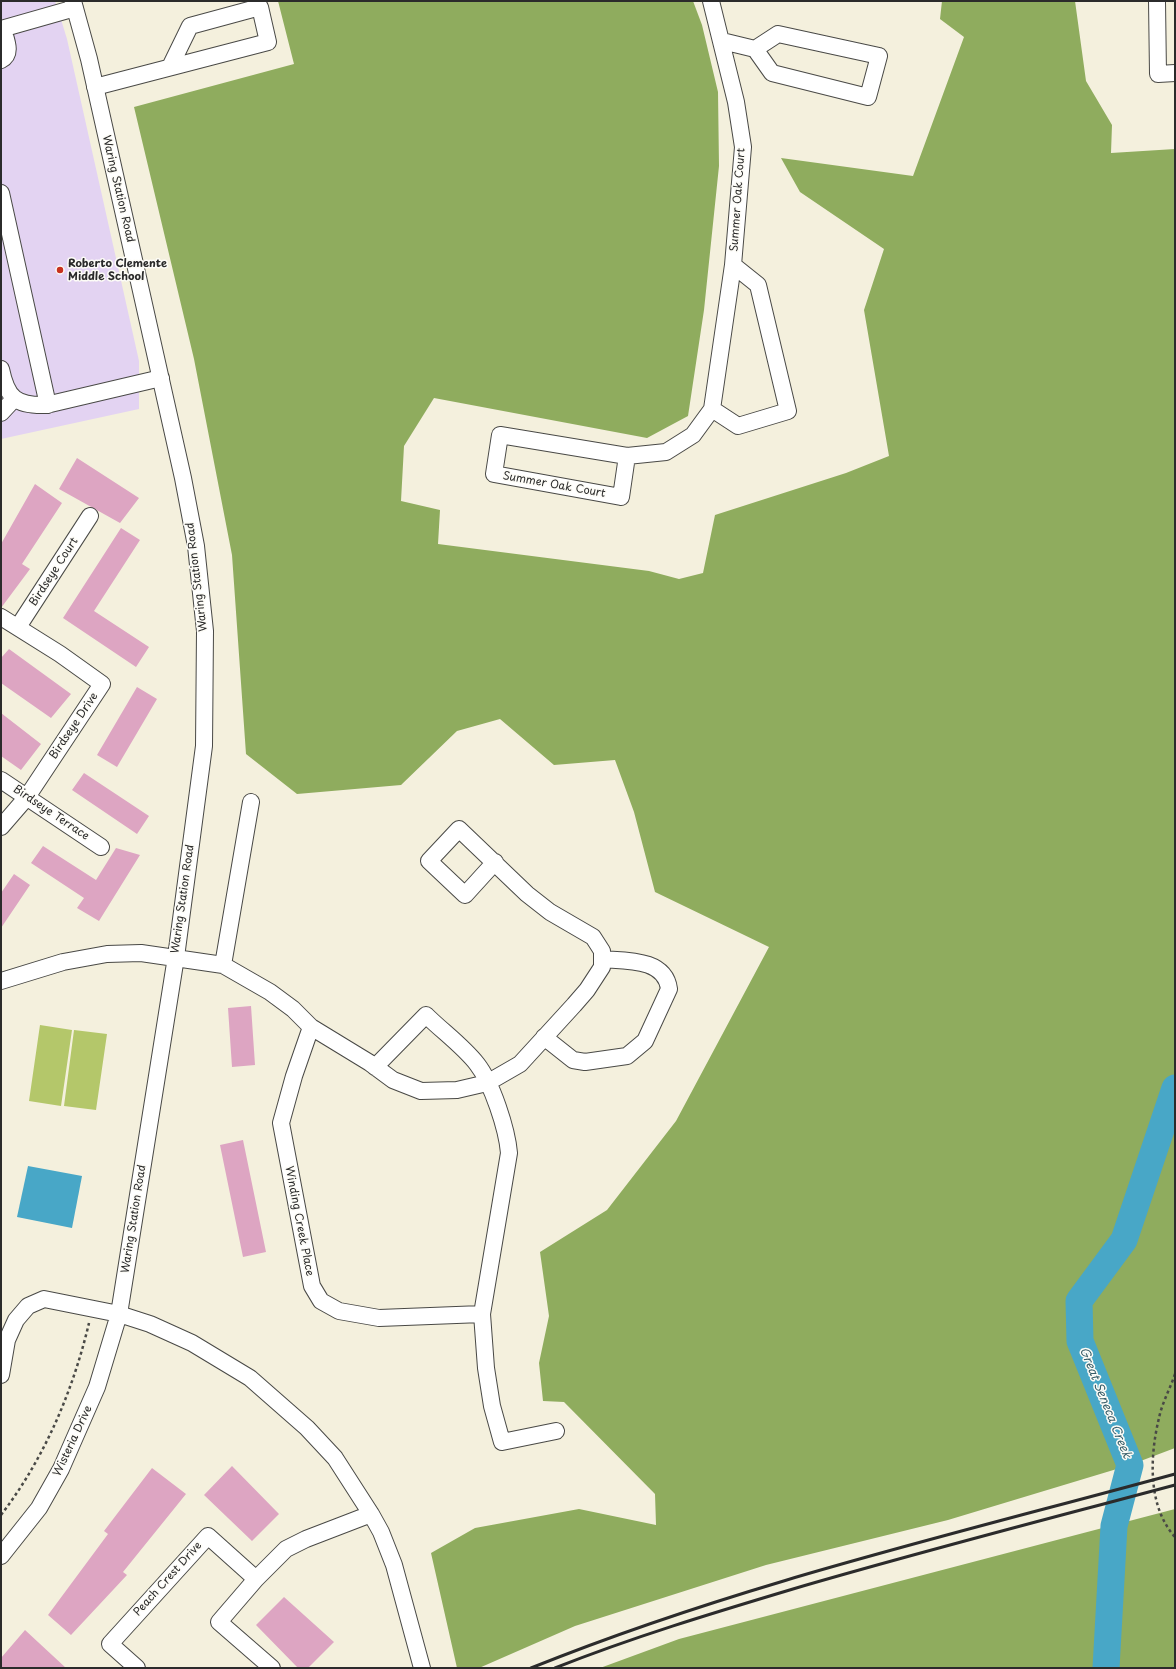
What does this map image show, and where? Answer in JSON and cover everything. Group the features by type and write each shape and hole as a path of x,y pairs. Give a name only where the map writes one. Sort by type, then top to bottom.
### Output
{"street":[{"name":"Summer Oak Court","path":"627,456 621,497 494,474 500,435 627,456 666,452 693,435 712,409 733,265 743,146 736,102 722,41 710,1"},
{"path":"1157,1 1158,74 1175,73"},
{"path":"1,60 6,57 9,50 2,29 74,5"},
{"name":"Waring Station Road","path":"74,5 95,87 183,478 196,546 204,631 204,746 176,957 119,1314"},
{"path":"95,87 268,42 260,6 190,26 170,67"},
{"path":"722,41 755,49 772,73 868,97 879,56 778,34 755,49"},
{"path":"1,193 48,405"},
{"name":"Summer Oak Court","path":"712,409 738,426 788,411 758,285 733,265"},
{"path":"1,369 5,386 14,399 30,406 48,405 161,378"},
{"path":"1,413 14,399"},
{"name":"Birdseye Court","path":"18,627 90,516"},
{"name":"Birdseye Drive","path":"1,617 102,684 27,797 1,827"},
{"name":"Birdseye Terrace","path":"1,780 101,847"},
{"path":"223,965 251,802"},
{"path":"1,981 85,957 107,954 141,953 223,965 270,992 293,1009 311,1028 375,1067 393,1080 421,1091 457,1090 487,1082 520,1064 587,990 602,967 602,952 593,937 550,912 527,894 495,862"},
{"path":"544,1037 573,1060 585,1062 627,1056 645,1040 669,989 668,981 661,972 647,964 602,959"},
{"path":"375,1067 426,1015 477,1064 487,1082 507,1133 509,1153 482,1314 486,1368 492,1406 502,1442 556,1431"},
{"name":"Winding Creek Place","path":"311,1028 294,1076 281,1122 312,1286 321,1300 339,1312 379,1318 482,1314"},
{"path":"1,1375 7,1340 6,1327 28,1306 44,1299 119,1314 150,1324 192,1343 250,1378 307,1428 335,1458 371,1514 381,1532 394,1565 422,1668"},
{"name":"Wisteria Drive","path":"1,1556 39,1508 61,1469 97,1387 119,1314"},
{"path":"272,1668 219,1622 256,1579 286,1550 306,1539 371,1514"},
{"name":"Peach Crest Drive","path":"137,1668 110,1644 208,1536 256,1579"}],"path":[{"path":"1,1515 30,1470 57,1421 77,1365 92,1308"},
{"path":"1175,1374 1159,1416 1154,1445 1154,1486 1158,1508 1175,1537"}],"shaded area":[{"name":"Roberto Clemente Middle School","path":"1,1 55,1 67,39 139,361 139,409 1,439"}],"green space":[{"path":"278,1 693,1 702,25 718,92 719,166 704,310 688,416 647,438 434,398 404,446 401,501 440,510 438,544 649,571 679,579 703,573 715,515 846,473 889,456 864,310 884,249 800,192 781,158 913,176 964,37 940,19 942,1 1075,1 1086,81 1112,125 1111,153 1175,149 1175,1448 1130,1465 948,1520 766,1565 575,1626 479,1668 457,1668 431,1553 475,1528 579,1509 656,1525 655,1494 564,1402 543,1401 539,1363 549,1316 540,1252 607,1210 676,1121 769,947 655,892 634,812 615,760 554,765 500,719 457,731 401,785 297,794 246,754 232,555 194,359 134,107 294,64"},
{"path":"40,1025 72,1030 61,1106 29,1101"},
{"path":"74,1030 107,1034 96,1110 64,1106"},
{"path":"1175,1509 1175,1668 600,1668 679,1639"}],"water":[{"path":"28,1166 82,1176 72,1228 17,1217"}],"building":[{"path":"77,458 139,498 120,523 59,489"},
{"path":"35,484 62,503 22,564 30,569 1,608 1,544"},
{"path":"121,528 140,540 94,611 149,647 136,667 63,618"},
{"path":"9,649 71,694 51,718 1,683 1,658"},
{"path":"137,687 157,699 117,767 97,755"},
{"path":"1,713 41,744 21,770 1,756"},
{"path":"84,773 149,816 137,834 72,790"},
{"path":"43,846 96,880 116,848 140,855 99,921 77,908 84,898 31,863"},
{"path":"14,874 30,885 1,928 1,893"},
{"path":"251,1006 255,1065 232,1067 228,1008"},
{"path":"243,1140 266,1252 243,1257 220,1145"},
{"path":"232,1466 279,1514 252,1541 204,1495"},
{"path":"152,1468 186,1494 123,1572 127,1575 71,1635 48,1615 108,1534 104,1531"},
{"path":"284,1597 334,1642 308,1668 298,1668 256,1625"},
{"path":"25,1630 66,1668 1,1668 1,1658"}],"waterway":[{"name":"Great Seneca Creek","path":"1106,1668 1114,1526 1130,1465 1080,1341 1079,1301 1124,1240 1175,1088"}],"railway":[{"path":"531,1668 610,1638 769,1585 931,1539 1175,1474"},
{"path":"555,1668 703,1616 840,1575 1175,1485"}],"place":[{"name":"Roberto Clemente Middle School","path":"60,270"}]}
